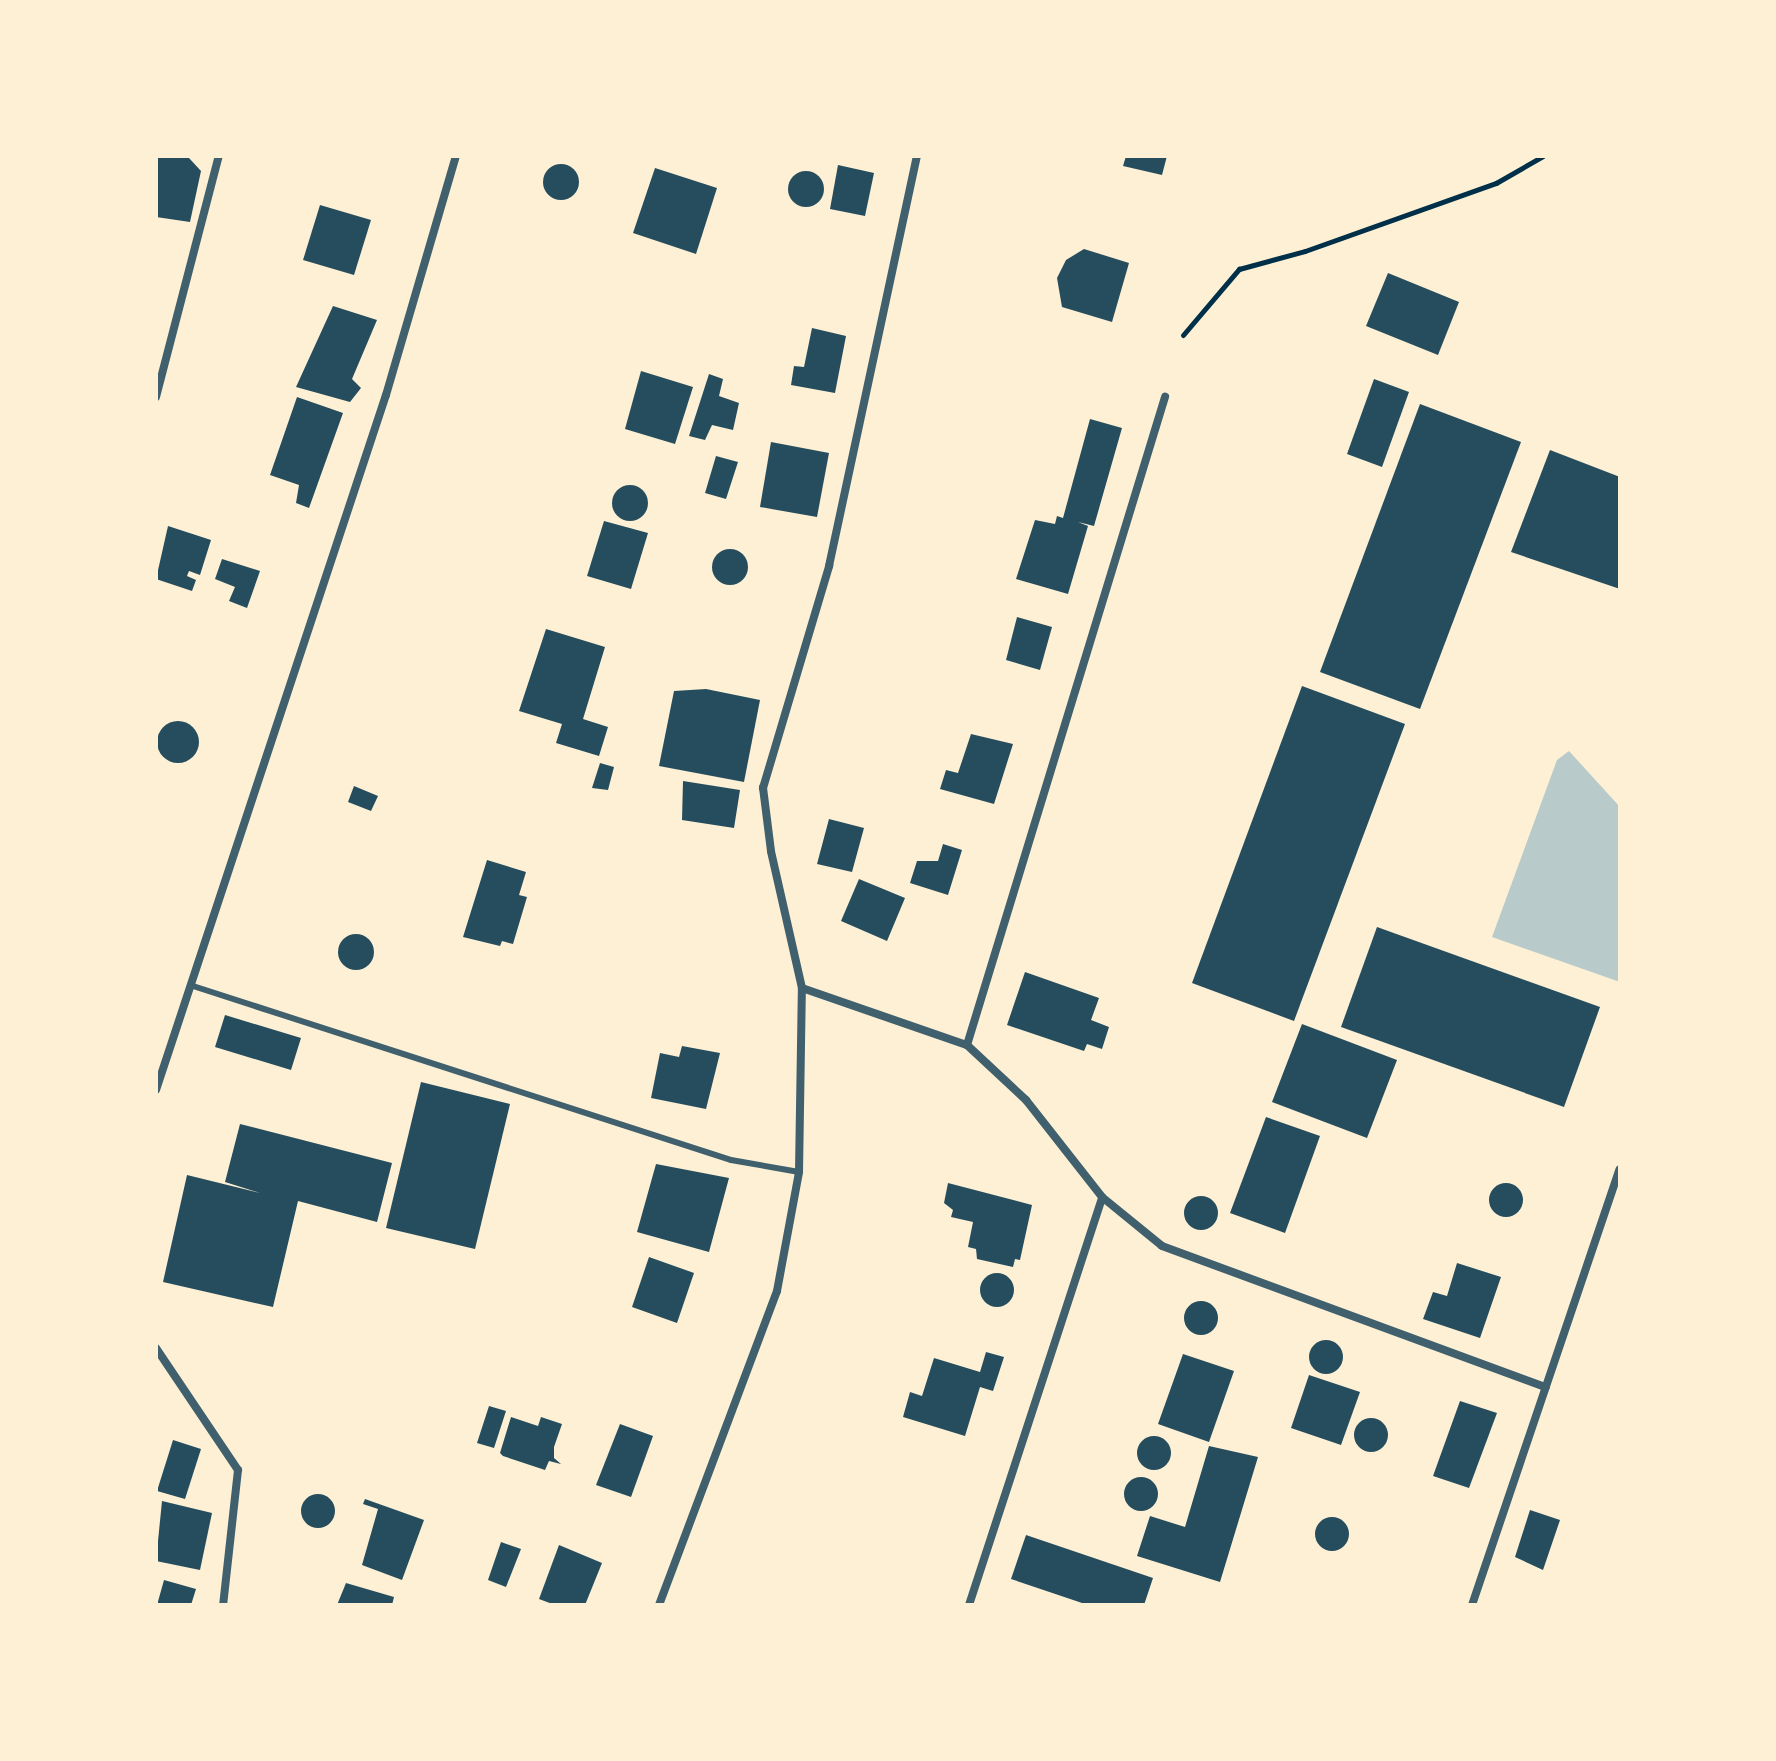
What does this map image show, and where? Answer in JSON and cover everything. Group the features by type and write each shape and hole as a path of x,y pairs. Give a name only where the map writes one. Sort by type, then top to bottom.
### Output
{"street":[{"path":"156,397 219,156"},
{"path":"156,1090 193,986 386,395 456,156"},
{"path":"659,1605 777,1291 799,1172 802,988 771,851 763,788 829,566 917,156"},
{"path":"967,1045 1165,397"},
{"path":"802,988 967,1045 1026,1100 1102,1197 1162,1246 1546,1387"},
{"path":"1472,1605 1620,1169"},
{"path":"969,1605 1102,1197"},
{"path":"156,1348 238,1470 223,1605"}],"lane":[{"path":"193,986 731,1160 799,1172"}],"path":[{"path":"1183,335 1239,269 1305,251 1496,183 1543,156"}],"shaded area":[{"path":"1569,751 1620,807 1620,982 1492,937 1557,760"}],"building":[{"path":"156,156 189,158 201,171 190,222 156,217"},
{"path":"1126,156 1167,156 1162,175 1123,166"},
{"path":"561,164 573,170 579,182 573,194 561,200 549,194 543,182 549,170"},
{"path":"838,165 874,173 865,216 830,209"},
{"path":"655,168 717,188 696,254 633,233"},
{"path":"806,171 818,177 824,189 818,201 806,207 794,201 788,189 794,177"},
{"path":"320,205 371,220 354,275 303,260"},
{"path":"1084,249 1129,263 1112,322 1062,307 1057,278 1066,260"},
{"path":"1388,273 1459,302 1438,355 1366,326"},
{"path":"333,306 377,320 352,379 361,388 350,402 296,387"},
{"path":"812,328 846,336 835,393 791,385 794,366 804,367"},
{"path":"641,371 693,387 675,444 625,429"},
{"path":"709,374 723,379 719,396 739,403 733,430 712,425 705,440 689,436"},
{"path":"1374,379 1409,392 1382,467 1347,454"},
{"path":"297,397 343,413 309,508 296,503 299,485 270,475"},
{"path":"1420,404 1521,442 1420,709 1320,672"},
{"path":"1090,419 1122,428 1094,526 1078,522 1088,526 1068,594 1016,579 1035,520 1055,524 1057,516 1063,518"},
{"path":"771,442 829,453 817,517 760,507"},
{"path":"1550,450 1620,477 1620,589 1511,552"},
{"path":"716,456 738,462 726,499 705,493"},
{"path":"630,485 642,491 648,503 642,515 630,521 618,515 612,503 618,491"},
{"path":"604,521 648,533 631,589 587,576"},
{"path":"168,526 211,540 200,575 189,571 187,576 196,580 192,591 156,579"},
{"path":"730,549 742,555 748,567 742,579 730,585 718,579 712,567 718,555"},
{"path":"222,559 260,571 247,608 229,601 235,587 215,579"},
{"path":"1017,617 1052,627 1040,670 1006,660"},
{"path":"546,629 605,647 583,719 608,727 599,756 556,743 562,724 519,711"},
{"path":"1302,686 1405,724 1294,1021 1192,983"},
{"path":"706,689 760,700 744,782 659,766 674,691"},
{"path":"178,721 193,727 199,742 193,757 178,763 163,757 157,742 163,727"},
{"path":"971,734 1013,744 994,804 940,789 946,770 958,773"},
{"path":"600,763 614,767 608,790 592,788"},
{"path":"683,781 740,790 734,828 682,820"},
{"path":"354,786 378,796 371,811 348,802"},
{"path":"829,819 864,828 852,872 817,864"},
{"path":"943,844 962,850 948,895 910,883 917,861 938,861"},
{"path":"487,860 526,872 519,895 527,897 513,944 502,941 500,946 463,937"},
{"path":"859,879 905,898 887,941 841,921"},
{"path":"1377,927 1600,1007 1564,1107 1341,1027"},
{"path":"356,934 369,939 374,952 369,965 356,970 343,965 338,952 343,939"},
{"path":"1025,972 1099,998 1091,1020 1109,1027 1102,1049 1087,1044 1084,1051 1007,1025"},
{"path":"225,1015 301,1038 291,1070 215,1047"},
{"path":"1302,1024 1397,1060 1367,1138 1272,1102"},
{"path":"682,1046 720,1053 706,1109 651,1098 660,1053 679,1057"},
{"path":"421,1082 510,1104 475,1249 386,1228"},
{"path":"1266,1117 1320,1136 1285,1233 1230,1213"},
{"path":"240,1124 392,1163 377,1222 298,1201 273,1307 163,1282 187,1175 260,1193 225,1182"},
{"path":"656,1164 729,1178 709,1252 637,1232"},
{"path":"948,1183 1032,1205 1020,1260 1015,1259 1013,1267 977,1259 976,1249 968,1247 973,1222 951,1217 953,1210 944,1203"},
{"path":"1506,1183 1518,1188 1523,1200 1518,1212 1506,1217 1494,1212 1489,1200 1494,1188"},
{"path":"1201,1196 1213,1201 1218,1213 1213,1225 1201,1230 1189,1225 1184,1213 1189,1201"},
{"path":"649,1257 694,1273 677,1323 632,1307"},
{"path":"1457,1263 1501,1277 1480,1338 1423,1319 1433,1292 1447,1296"},
{"path":"997,1273 1009,1278 1014,1290 1009,1302 997,1307 985,1302 980,1290 985,1278"},
{"path":"1201,1301 1213,1306 1218,1318 1213,1330 1201,1335 1189,1330 1184,1318 1189,1306"},
{"path":"1326,1340 1338,1345 1343,1357 1338,1369 1326,1374 1314,1369 1309,1357 1314,1345"},
{"path":"986,1352 1004,1357 993,1391 980,1387 965,1436 903,1417 910,1392 922,1396 934,1358 980,1372"},
{"path":"1183,1354 1234,1371 1209,1442 1158,1424"},
{"path":"1309,1375 1360,1392 1341,1445 1291,1428"},
{"path":"1460,1401 1497,1413 1469,1488 1433,1476"},
{"path":"489,1406 506,1411 494,1448 477,1443"},
{"path":"511,1417 538,1426 541,1417 562,1424 554,1447 554,1458 561,1464 549,1461 545,1470 503,1456 500,1453"},
{"path":"1371,1418 1383,1423 1388,1435 1383,1447 1371,1452 1359,1447 1354,1435 1359,1423"},
{"path":"620,1424 653,1436 631,1497 596,1485"},
{"path":"1154,1436 1166,1441 1171,1453 1166,1465 1154,1470 1142,1465 1137,1453 1142,1441"},
{"path":"173,1440 201,1449 185,1499 157,1491"},
{"path":"1209,1446 1258,1457 1220,1582 1137,1556 1150,1516 1185,1527"},
{"path":"1141,1477 1153,1482 1158,1494 1153,1506 1141,1511 1129,1506 1124,1494 1129,1482"},
{"path":"318,1494 330,1499 335,1511 330,1523 318,1528 306,1523 301,1511 306,1499"},
{"path":"365,1499 424,1520 402,1580 362,1565 378,1509 363,1504"},
{"path":"162,1501 212,1513 200,1570 156,1561"},
{"path":"1530,1510 1560,1520 1543,1570 1515,1557"},
{"path":"1332,1517 1344,1522 1349,1534 1344,1546 1332,1551 1320,1546 1315,1534 1320,1522"},
{"path":"1026,1535 1153,1578 1144,1605 1088,1605 1011,1579"},
{"path":"501,1542 521,1549 506,1587 488,1580"},
{"path":"559,1545 602,1563 585,1605 555,1605 539,1599"},
{"path":"164,1580 196,1589 191,1605 157,1605"},
{"path":"346,1583 394,1597 392,1605 337,1605"}]}
